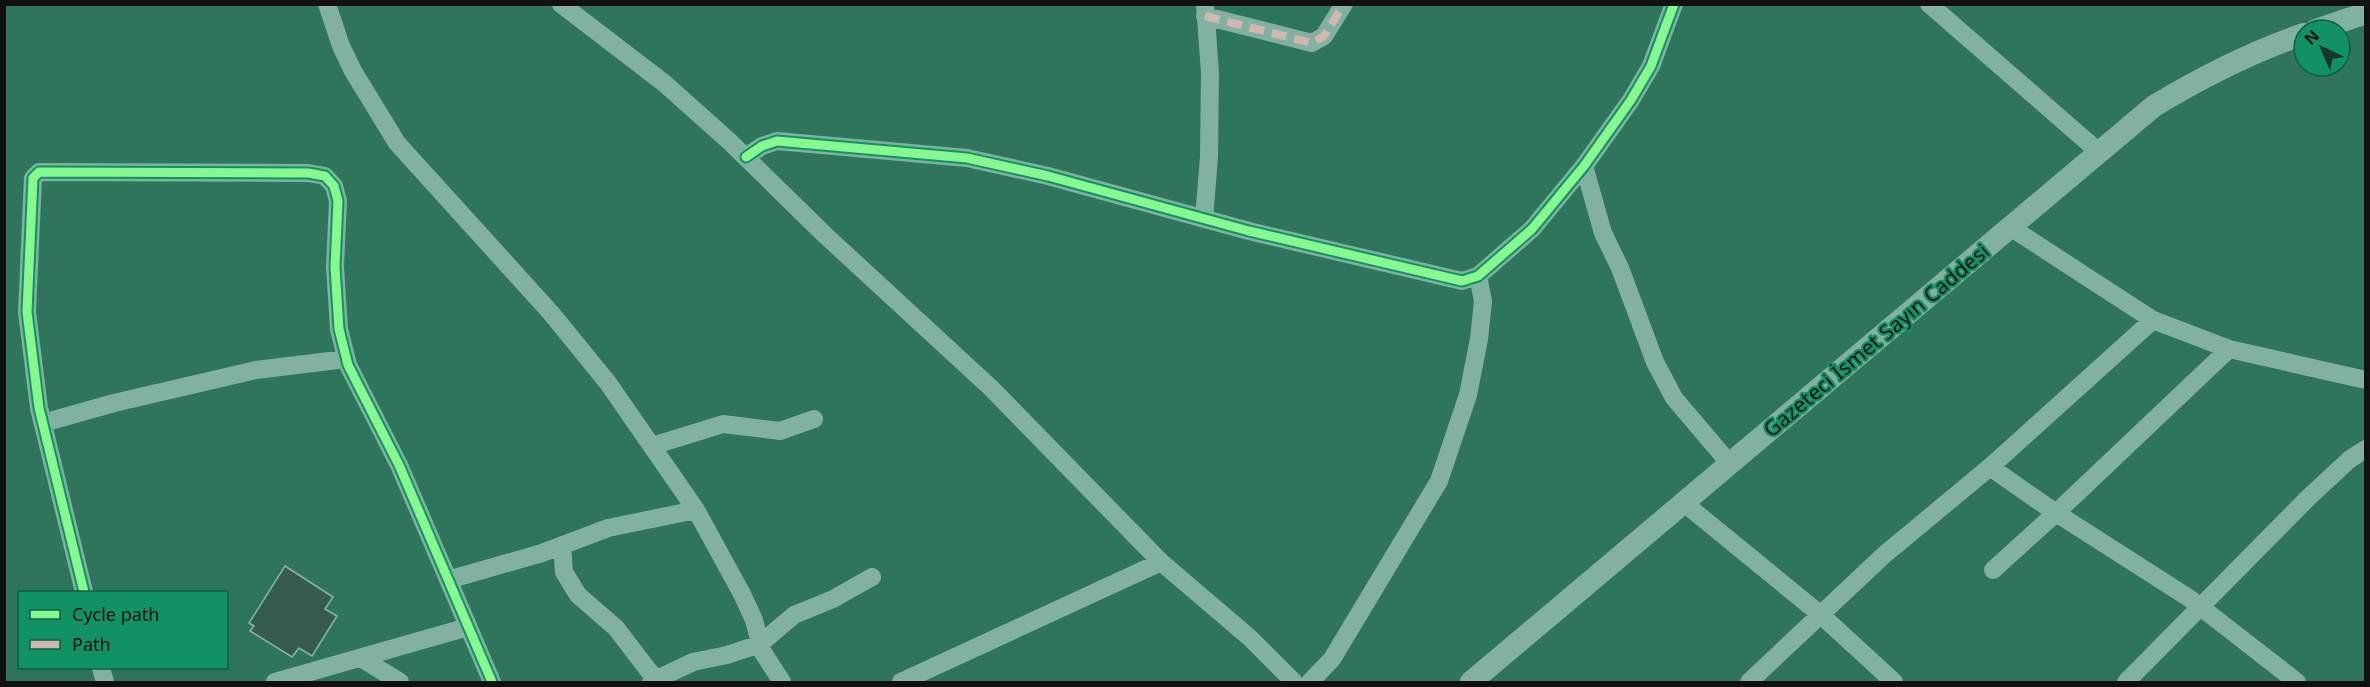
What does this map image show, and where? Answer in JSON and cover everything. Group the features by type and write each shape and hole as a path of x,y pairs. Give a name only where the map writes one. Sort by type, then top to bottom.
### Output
{"street":[{"path":"327,4 341,46 353,71 397,143 558,322 608,383 696,510 742,594 754,620 759,644 782,682"},
{"path":"561,4 664,83 746,157 825,235 991,388 1161,562 1250,638 1294,682"},
{"path":"1204,219 1209,157 1210,73 1205,10 1312,43 1324,36 1344,4"},
{"path":"746,157 762,146 777,141 967,158 1048,176 1204,219 1462,281 1478,276 1532,229 1584,166 1632,100 1651,66 1674,4"},
{"path":"1929,4 2099,152"},
{"path":"2351,18 2366,13"},
{"name":"Gazeteci İsmet Sayın Caddesi","path":"1471,682 2154,106 2195,81 2235,61 2292,39"},
{"path":"1584,166 1603,233 1620,268 1655,362 1674,398 1730,464"},
{"path":"84,591 43,423 27,312 33,178 39,172 308,173 325,176 334,186 338,201 335,267 339,329 346,359 399,465 492,682"},
{"path":"2010,227 2153,320 2229,349 2366,380"},
{"path":"1310,682 1332,659 1439,481 1468,395 1479,339 1483,301 1478,276"},
{"path":"1749,682 1884,555 1990,467 2153,320"},
{"path":"1993,570 2229,349"},
{"path":"43,423 114,403 255,370 346,359"},
{"path":"652,446 723,424 780,431 814,419"},
{"path":"2126,682 2309,497 2350,459 2366,449"},
{"path":"1990,467 2200,607 2297,682"},
{"path":"1684,503 1821,615 1894,682"},
{"path":"448,580 562,545 608,528 696,510"},
{"path":"562,545 564,572 578,595 616,628 653,681 693,662 759,644 794,615 833,599 872,577"},
{"path":"901,682 1161,562"},
{"path":"275,682 468,627"},
{"path":"361,658 400,682"}],"building":[{"path":"285,566 333,597 325,609 337,616 312,656 299,648 292,657 250,631 254,626 249,623"}],"marked path":[{"path":"1205,16 1312,43 1324,36 1344,4"}],"cycle path":[{"path":"746,157 762,146 777,141 967,158 1048,176 1249,231 1462,281 1478,276 1532,229 1584,166 1631,100 1651,66 1674,4"},
{"path":"84,591 39,408 27,312 33,178 39,172 308,173 325,176 334,186 338,201 335,267 339,329 348,365 399,465 492,682"}]}
